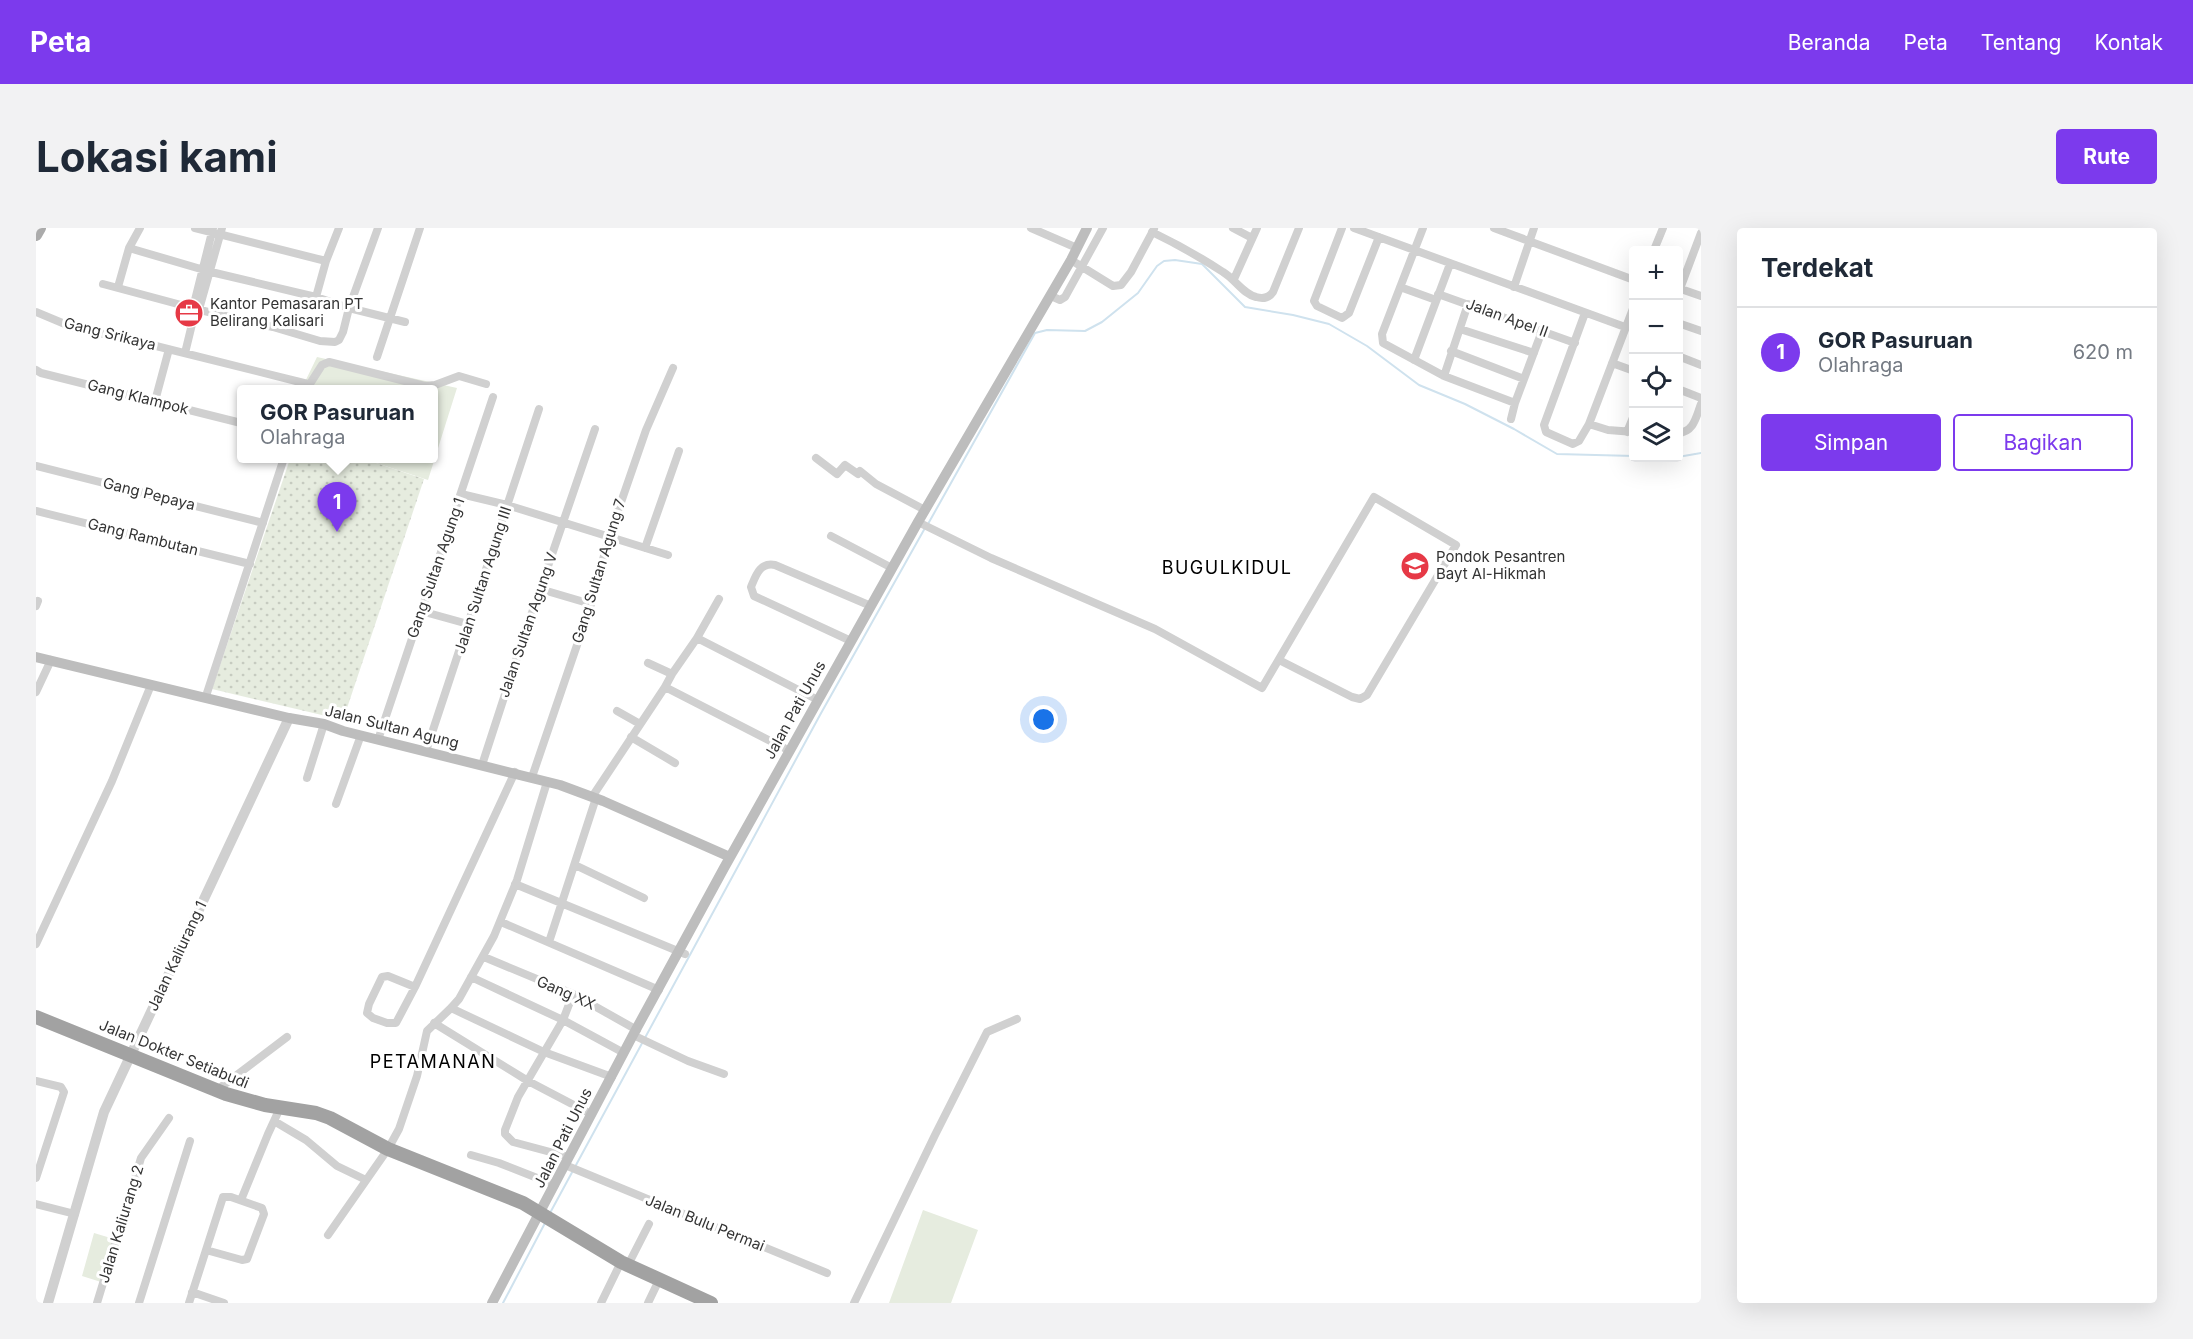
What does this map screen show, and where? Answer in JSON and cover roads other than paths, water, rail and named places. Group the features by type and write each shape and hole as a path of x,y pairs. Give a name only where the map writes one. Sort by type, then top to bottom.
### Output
{"highway":[{"name":"Jalan Dokter Setiabudi","path":"36,1017 250,1102 316,1113 330,1118 400,1154 523,1203 625,1264 707,1302"}],"main road":[{"path":"36,234 40,228"},
{"name":"Jalan Pati Unus","path":"492,1303 545,1216 555,1185 569,1164 591,1114 624,1053 640,1037 659,990 682,953 730,857 892,568 923,525 925,510 1076,263 1077,248 1087,228"},
{"name":"Jalan Sultan Agung","path":"36,657 206,696 289,718 324,724 343,732 554,783 594,797 730,857"}],"street":[{"path":"118,287 129,248 140,228"},
{"path":"195,228 217,231 327,261"},
{"path":"316,297 337,228"},
{"path":"103,284 196,312 329,343 339,340 378,228"},
{"path":"378,357 420,228"},
{"path":"1031,228 1077,248"},
{"path":"1103,228 1076,263 1113,286 1121,285 1131,272 1154,230 1196,254 1234,279 1249,294 1258,298 1270,297 1299,228"},
{"path":"1233,228 1252,238"},
{"path":"1234,279 1257,228"},
{"path":"1342,228 1314,301 1317,306 1338,317 1346,317 1349,313 1379,237"},
{"path":"1354,228 1625,327"},
{"path":"1423,228 1382,339 1385,345 1444,376 1515,403"},
{"path":"1494,228 1629,278"},
{"path":"1514,287 1534,228"},
{"path":"1656,246 1663,228"},
{"path":"196,312 202,268 217,231"},
{"path":"185,353 196,312 211,272 217,231"},
{"path":"1683,283 1697,258 1701,233"},
{"path":"129,248 211,272 316,297 405,322"},
{"path":"1414,360 1450,264"},
{"name":"Jalan Apel II","path":"1400,287 1468,304 1575,343"},
{"path":"1683,291 1701,296"},
{"path":"1444,376 1468,304"},
{"name":"Gang Srikaya","path":"36,312 64,324 304,385"},
{"path":"1585,313 1544,428 1546,432 1573,444 1579,441 1588,424 1629,318"},
{"path":"1683,325 1701,331"},
{"path":"1460,329 1533,353"},
{"path":"1511,419 1542,331"},
{"path":"154,401 169,349"},
{"path":"1451,351 1524,379"},
{"path":"1683,358 1701,365"},
{"path":"304,385 322,365 329,362 421,385"},
{"path":"1612,363 1629,369"},
{"name":"Gang Sultan Agung 7","path":"532,777 591,604 609,537 646,430 673,368"},
{"name":"Gang Klampok","path":"39,372 237,422"},
{"path":"435,385 459,376 486,384"},
{"path":"1683,391 1701,398"},
{"name":"Gang Sultan Agung 1","path":"378,740 493,397"},
{"path":"1683,432 1692,427 1701,404"},
{"name":"Jalan Sultan Agung III","path":"426,751 539,409"},
{"path":"1588,424 1608,430 1629,432"},
{"name":"Jalan Sultan Agung V","path":"482,765 595,429"},
{"path":"645,548 679,451"},
{"path":"816,458 837,474 845,465 858,474 860,471 876,484 925,510"},
{"path":"206,696 259,522 282,463"},
{"name":"Gang Pepaya","path":"36,466 259,522"},
{"path":"461,494 507,505 668,555"},
{"path":"923,525 991,558 1155,630 1262,688 1278,660 1374,497 1456,545 1367,695 1360,699 1352,697 1278,660"},
{"name":"Gang Rambutan","path":"36,511 246,562"},
{"path":"831,537 892,568"},
{"path":"851,641 754,596 751,587 760,568 768,564 775,565 871,606"},
{"path":"540,589 591,604"},
{"path":"549,942 575,865 594,797 697,638 719,598"},
{"path":"421,611 468,624"},
{"path":"697,638 818,700"},
{"path":"36,692 51,660"},
{"path":"648,663 672,674"},
{"path":"36,944 112,781 151,685"},
{"path":"665,687 790,751"},
{"path":"617,711 640,724"},
{"name":"Jalan Kaliurang 1","path":"48,1303 104,1112 289,718"},
{"path":"307,778 324,724"},
{"path":"336,804 361,735"},
{"path":"631,737 675,763"},
{"path":"415,987 385,976 380,981 367,1013 387,1023 396,1023 415,987 515,772"},
{"path":"328,1235 366,1180 400,1154 399,1129 417,1076 425,1036 434,1023 452,1008 477,981 505,924 520,886 554,783"},
{"path":"575,865 644,898"},
{"path":"520,886 682,953"},
{"path":"505,924 659,990"},
{"name":"Gang XX","path":"488,959 573,994 640,1037 688,1061 724,1074"},
{"path":"477,981 563,1020 624,1053"},
{"path":"528,1081 563,1020 573,994"},
{"path":"452,1008 544,1052 612,1077"},
{"path":"854,1303 987,1032 1017,1019"},
{"path":"434,1023 528,1081 591,1114"},
{"path":"217,1090 286,1037"},
{"name":"Jalan Bulu Permai","path":"528,1081 518,1097 506,1134 513,1142 569,1164 583,1174 827,1273"},
{"path":"36,1082 61,1087 64,1092 36,1178"},
{"path":"241,1200 280,1108"},
{"name":"Jalan Kaliurang 2","path":"97,1303 141,1158 169,1118"},
{"path":"274,1121 306,1140 337,1166 366,1180"},
{"path":"139,1303 190,1141"},
{"path":"471,1155 499,1163 555,1185"},
{"path":"189,1303 214,1220 223,1197 241,1200 260,1207 264,1211 248,1259 242,1260 206,1250"},
{"path":"36,1204 75,1215"},
{"path":"601,1303 649,1224"},
{"path":"648,1303 659,1280"},
{"path":"192,1292 224,1303"}],"waterway":[{"path":"928,524 1035,333 1047,330 1085,331 1102,322 1138,293 1157,266 1164,261 1175,260 1202,264 1245,307 1329,324 1367,346 1419,385 1465,404 1557,454 1629,456"},
{"path":"1683,456 1701,453"},
{"path":"550,1213 820,715 925,528"},
{"path":"503,1303 545,1223"}],"place":[{"name":"Kantor Pemasaran PT Belirang Kalisari","path":"189,313"},
{"name":"GOR Pasuruan","path":"337,532"},
{"name":"Pondok Pesantren Bayt Al-Hikmah","path":"1415,566"}],"district":[{"name":"BUGULKIDUL","path":"1227,568"},
{"name":"PETAMANAN","path":"433,1062"}]}
